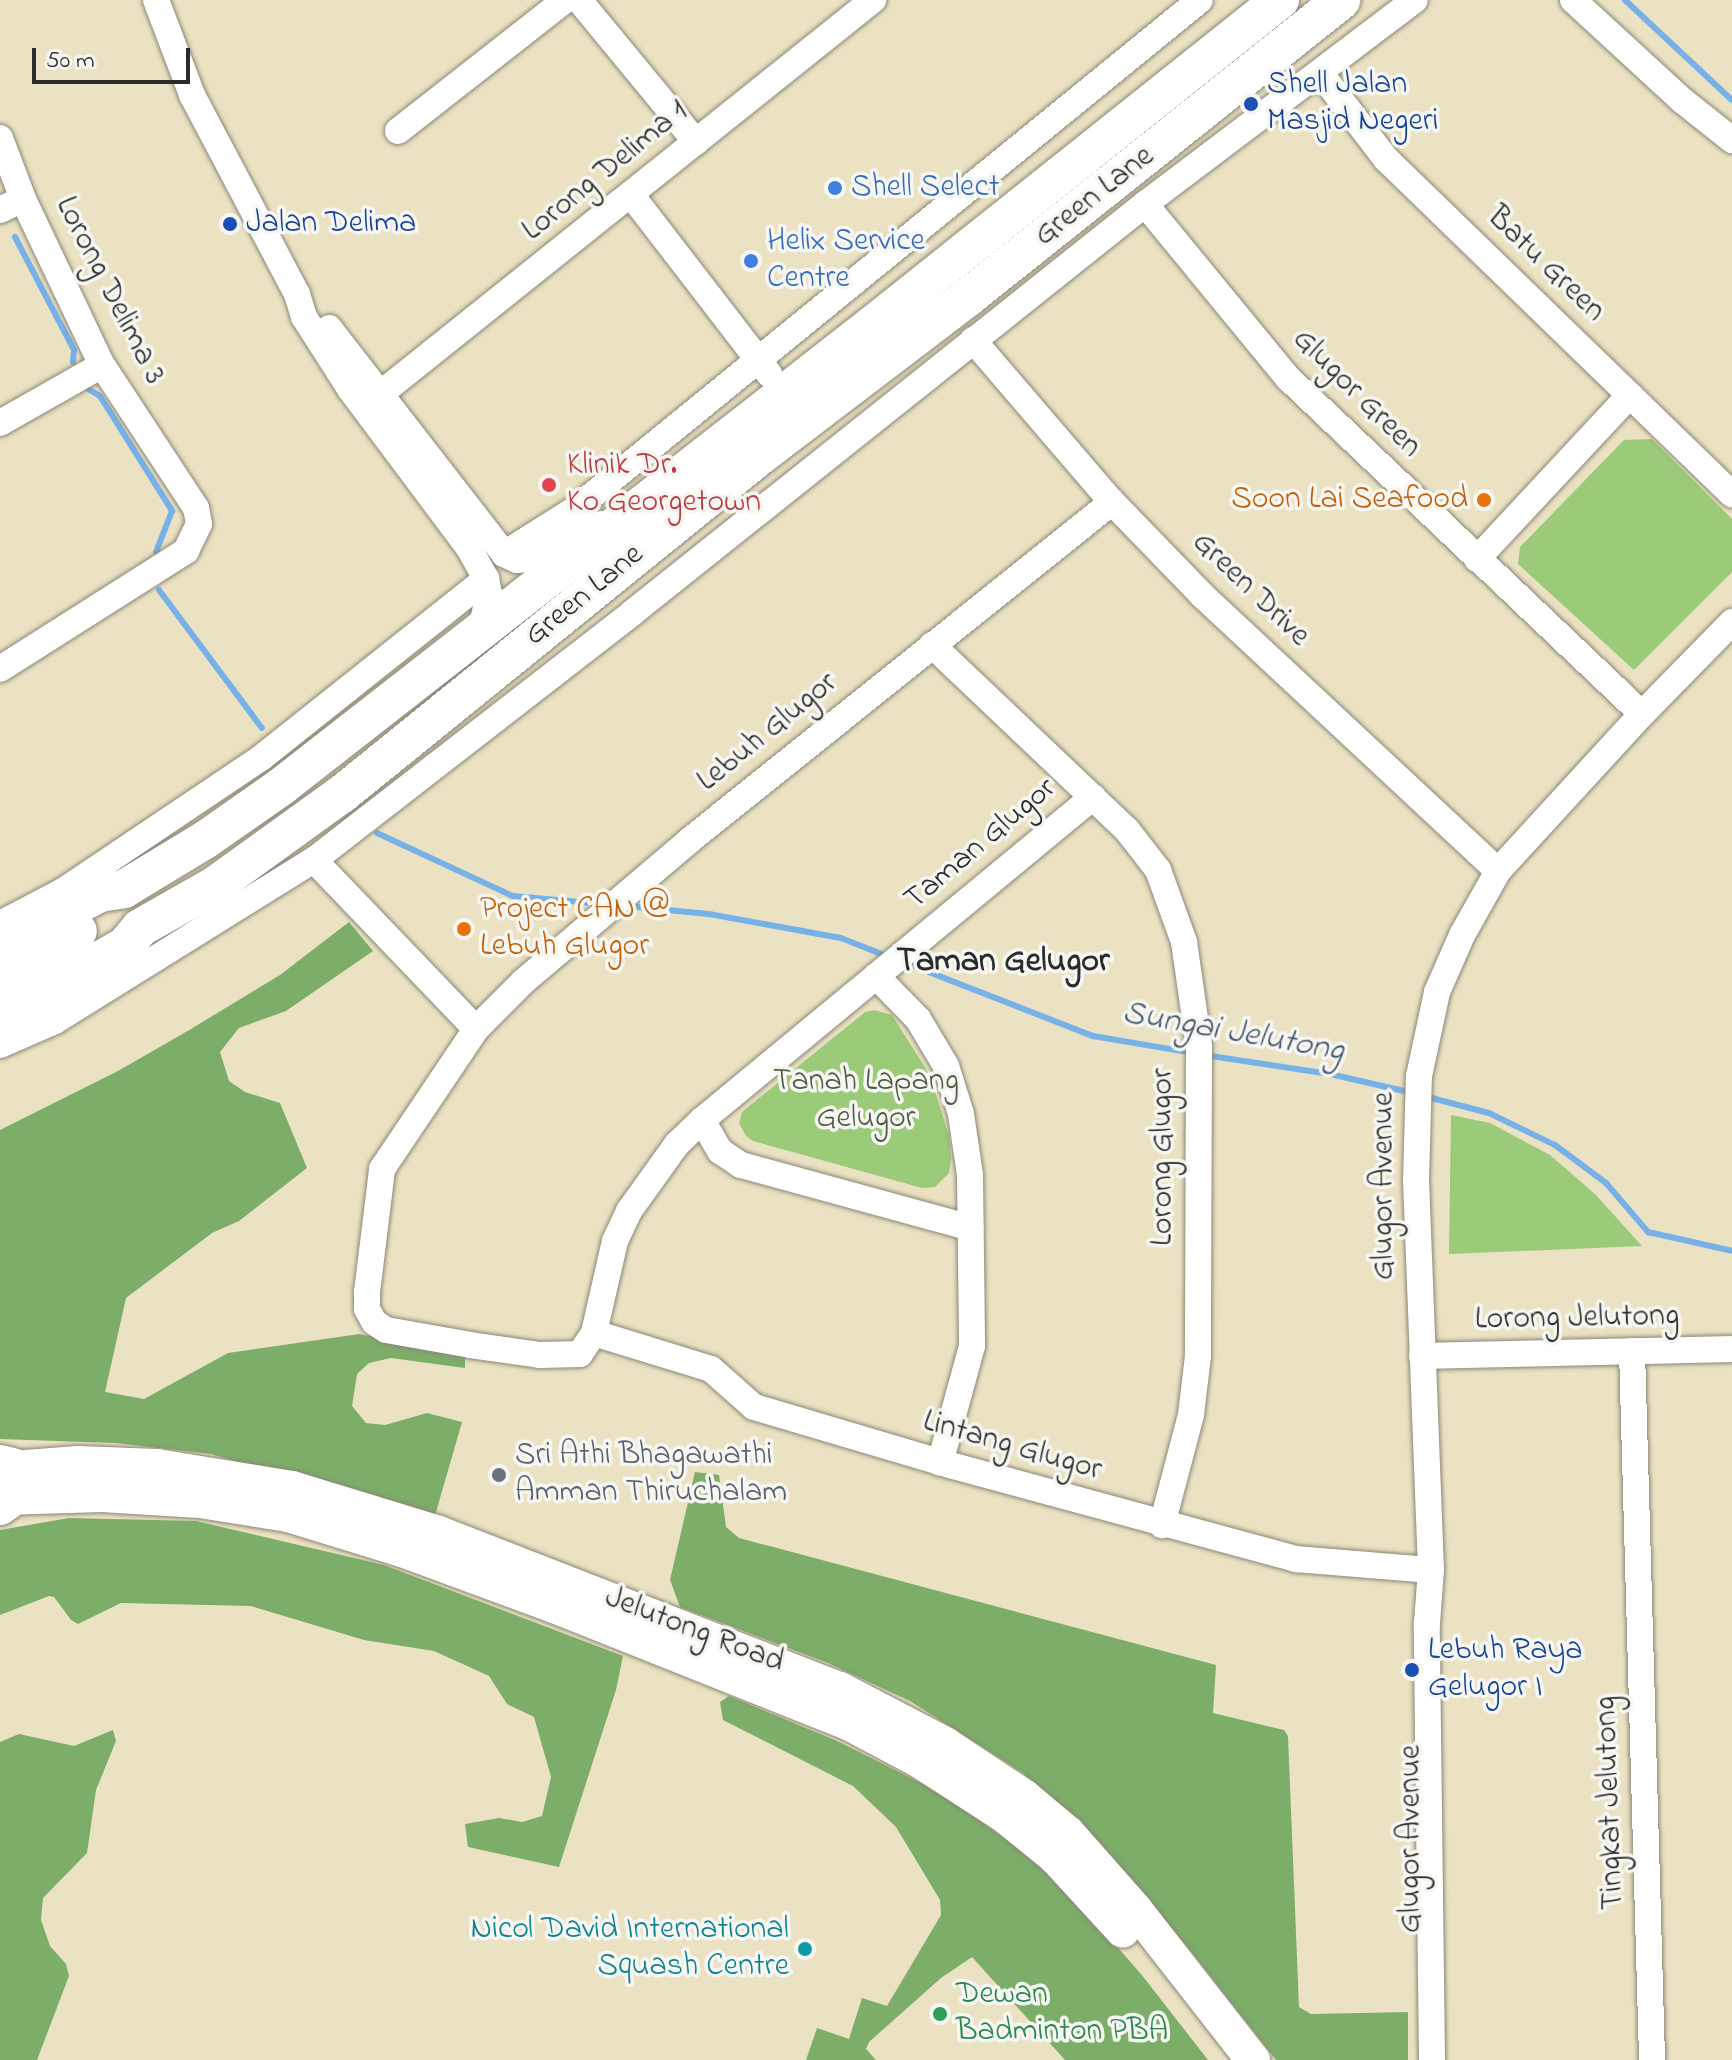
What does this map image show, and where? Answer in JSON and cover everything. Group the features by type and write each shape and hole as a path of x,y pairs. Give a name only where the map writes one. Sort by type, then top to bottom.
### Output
{"highway":[{"name":"Green Lane","path":"0,945 100,893 124,889 205,840 282,786 986,235 1280,0"},
{"name":"Green Lane","path":"0,1017 125,946 140,928 217,884 354,784 761,455 979,289 1341,0"},
{"path":"0,983 110,912 124,889"},
{"path":"0,983 49,965 114,929 140,928"}],"main road":[{"name":"Jelutong Road","path":"5,1483 78,1463 157,1466 292,1488 439,1533 840,1689 945,1744 1025,1797 1068,1833 1135,1909 1253,2060"},
{"name":"Jelutong Road","path":"5,1483 102,1495 200,1501 288,1515 402,1550 541,1601 848,1723 967,1790 1055,1857 1102,1904 1225,2060"}],"street":[{"path":"156,0 192,95 297,294 304,317 350,389 469,548 486,579 489,593 481,630"},
{"path":"398,131 565,0"},
{"path":"579,0 696,142"},
{"name":"Lorong Delima 1","path":"379,395 632,196 873,0"},
{"path":"504,554 574,510 761,362 1200,0"},
{"path":"0,1045 55,1021 314,860 1145,204 1415,0"},
{"path":"1573,0 1732,140"},
{"path":"1583,0 1598,24"},
{"name":"Batu Green","path":"1321,74 1386,159 1732,494"},
{"name":"Lorong Delima 3","path":"0,138 12,205 102,365 196,508 199,524 186,551 0,669"},
{"path":"632,196 784,393"},
{"path":"958,200 986,235"},
{"name":"Glugor Green","path":"1145,204 1288,378 1642,714"},
{"path":"297,294 315,309 504,554 517,560 530,559 586,527 624,519"},
{"name":"Green Drive","path":"973,340 1112,502 1201,594 1498,871"},
{"path":"0,423 102,365"},
{"path":"1477,559 1630,395"},
{"name":"Lebuh Glugor","path":"594,1333 580,1354 540,1355 386,1330 374,1322 367,1309 382,1169 476,1029 524,981 625,895 1112,502"},
{"path":"0,924 63,891 261,758 486,579"},
{"name":"Glugor Avenue","path":"1432,2060 1445,1630 1431,1570 1415,1129 1419,1076 1437,992 1462,935 1498,871 1642,714 1732,622"},
{"name":"Lorong Glugor","path":"932,645 1127,830 1158,870 1184,942 1199,1046 1196,1386 1162,1525"},
{"path":"405,740 419,780"},
{"path":"354,784 419,780"},
{"name":"Taman Glugor","path":"594,1333 615,1241 629,1211 654,1173 702,1120 1093,797"},
{"path":"314,860 476,1029"},
{"path":"881,973 918,1019 946,1066 961,1114 970,1175 972,1346 940,1463"},
{"path":"702,1120 720,1151 741,1165 971,1228"},
{"name":"Lintang Glugor","path":"594,1333 711,1369 754,1407 940,1463 1296,1559 1431,1570"},
{"name":"Lorong Jelutong","path":"1422,1356 1732,1349"},
{"name":"Tingkat Jelutong","path":"1632,1351 1652,2060"},
{"name":"Glugor Avenue","path":"1438,1842 1447,2060"}],"green space":[{"path":"1652,439 1732,519 1732,572 1634,670 1518,564 1520,547 1624,440"},
{"path":"349,922 373,951 286,1011 239,1028 220,1052 229,1081 245,1092 280,1103 307,1168 239,1221 212,1233 126,1298 105,1392 144,1399 228,1353 359,1334 465,1355 465,1368 391,1358 369,1363 357,1374 352,1406 366,1423 385,1425 427,1413 462,1422 434,1519 211,1454 115,1443 0,1439 0,1130 118,1071 191,1029 280,975"},
{"name":"Tanah Lapang Gelugor","path":"874,1010 892,1015 926,1069 935,1091 949,1136 951,1158 949,1173 935,1187 922,1188 753,1141 746,1136 739,1123 742,1112 865,1012"},
{"path":"1451,1115 1490,1123 1550,1155 1595,1194 1642,1246 1449,1254"},
{"path":"695,1472 719,1475 726,1527 739,1538 1216,1665 1213,1713 1284,1730 1288,1736 1299,2007 1311,2014 1408,2012 1408,2060 1276,2060 1189,1949 1102,1846 1023,1773 910,1701 828,1663 680,1607 670,1580"},
{"path":"69,1518 196,1521 384,1565 623,1656 616,1690 559,1867 468,1847 465,1824 499,1818 522,1822 542,1816 551,1777 534,1717 507,1704 489,1676 434,1651 364,1640 251,1606 121,1603 78,1624 71,1620 54,1597 49,1596 0,1615 0,1530"},
{"path":"729,1696 837,1741 945,1795 1027,1855 1078,1902 1141,1974 1208,2060 1065,2060 972,1957 941,1978 869,2042 866,2049 876,2060 806,2060 817,2028 849,2039 862,1998 887,2006 941,1915 940,1900 896,1827 853,1786 723,1720 720,1702"},
{"path":"113,1730 116,1741 96,1790 87,1853 43,1898 41,1920 50,1946 66,1964 69,1976 37,2060 0,2060 0,1742 19,1734 74,1746"}],"waterway":[{"path":"1625,0 1732,100"},
{"path":"15,237 74,350 73,362"},
{"path":"85,387 100,396 172,511 156,552"},
{"name":"Sungai Jelutong","path":"159,590 262,728"},
{"name":"Sungai Jelutong","path":"377,833 513,896 603,904"},
{"name":"Sungai Jelutong","path":"626,906 709,914 841,938 889,957"},
{"name":"Sungai Jelutong","path":"903,962 1093,1036 1193,1053"},
{"name":"Sungai Jelutong","path":"1204,1055 1330,1074 1413,1093"},
{"name":"Sungai Jelutong","path":"1424,1096 1489,1113 1555,1145 1606,1183 1648,1232 1732,1251"}],"place":[{"name":"Shell Jalan Masjid Negeri","path":"1251,104"},
{"name":"Shell Select","path":"835,188"},
{"name":"Jalan Delima","path":"230,224"},
{"name":"Helix Service Centre","path":"751,261"},
{"name":"Klinik Dr. Ko Georgetown","path":"549,485"},
{"name":"Soon Lai Seafood","path":"1484,500"},
{"name":"Project CAN @ Lebuh Glugor","path":"464,929"},
{"name":"Sri Athi Bhagawathi Amman Thiruchalam","path":"499,1475"},
{"name":"Lebuh Raya Gelugor I","path":"1412,1670"},
{"name":"Nicol David International Squash Centre","path":"805,1949"},
{"name":"Dewan Badminton PBA","path":"940,2014"}],"district":[{"name":"Taman Gelugor","path":"1003,963"}]}
